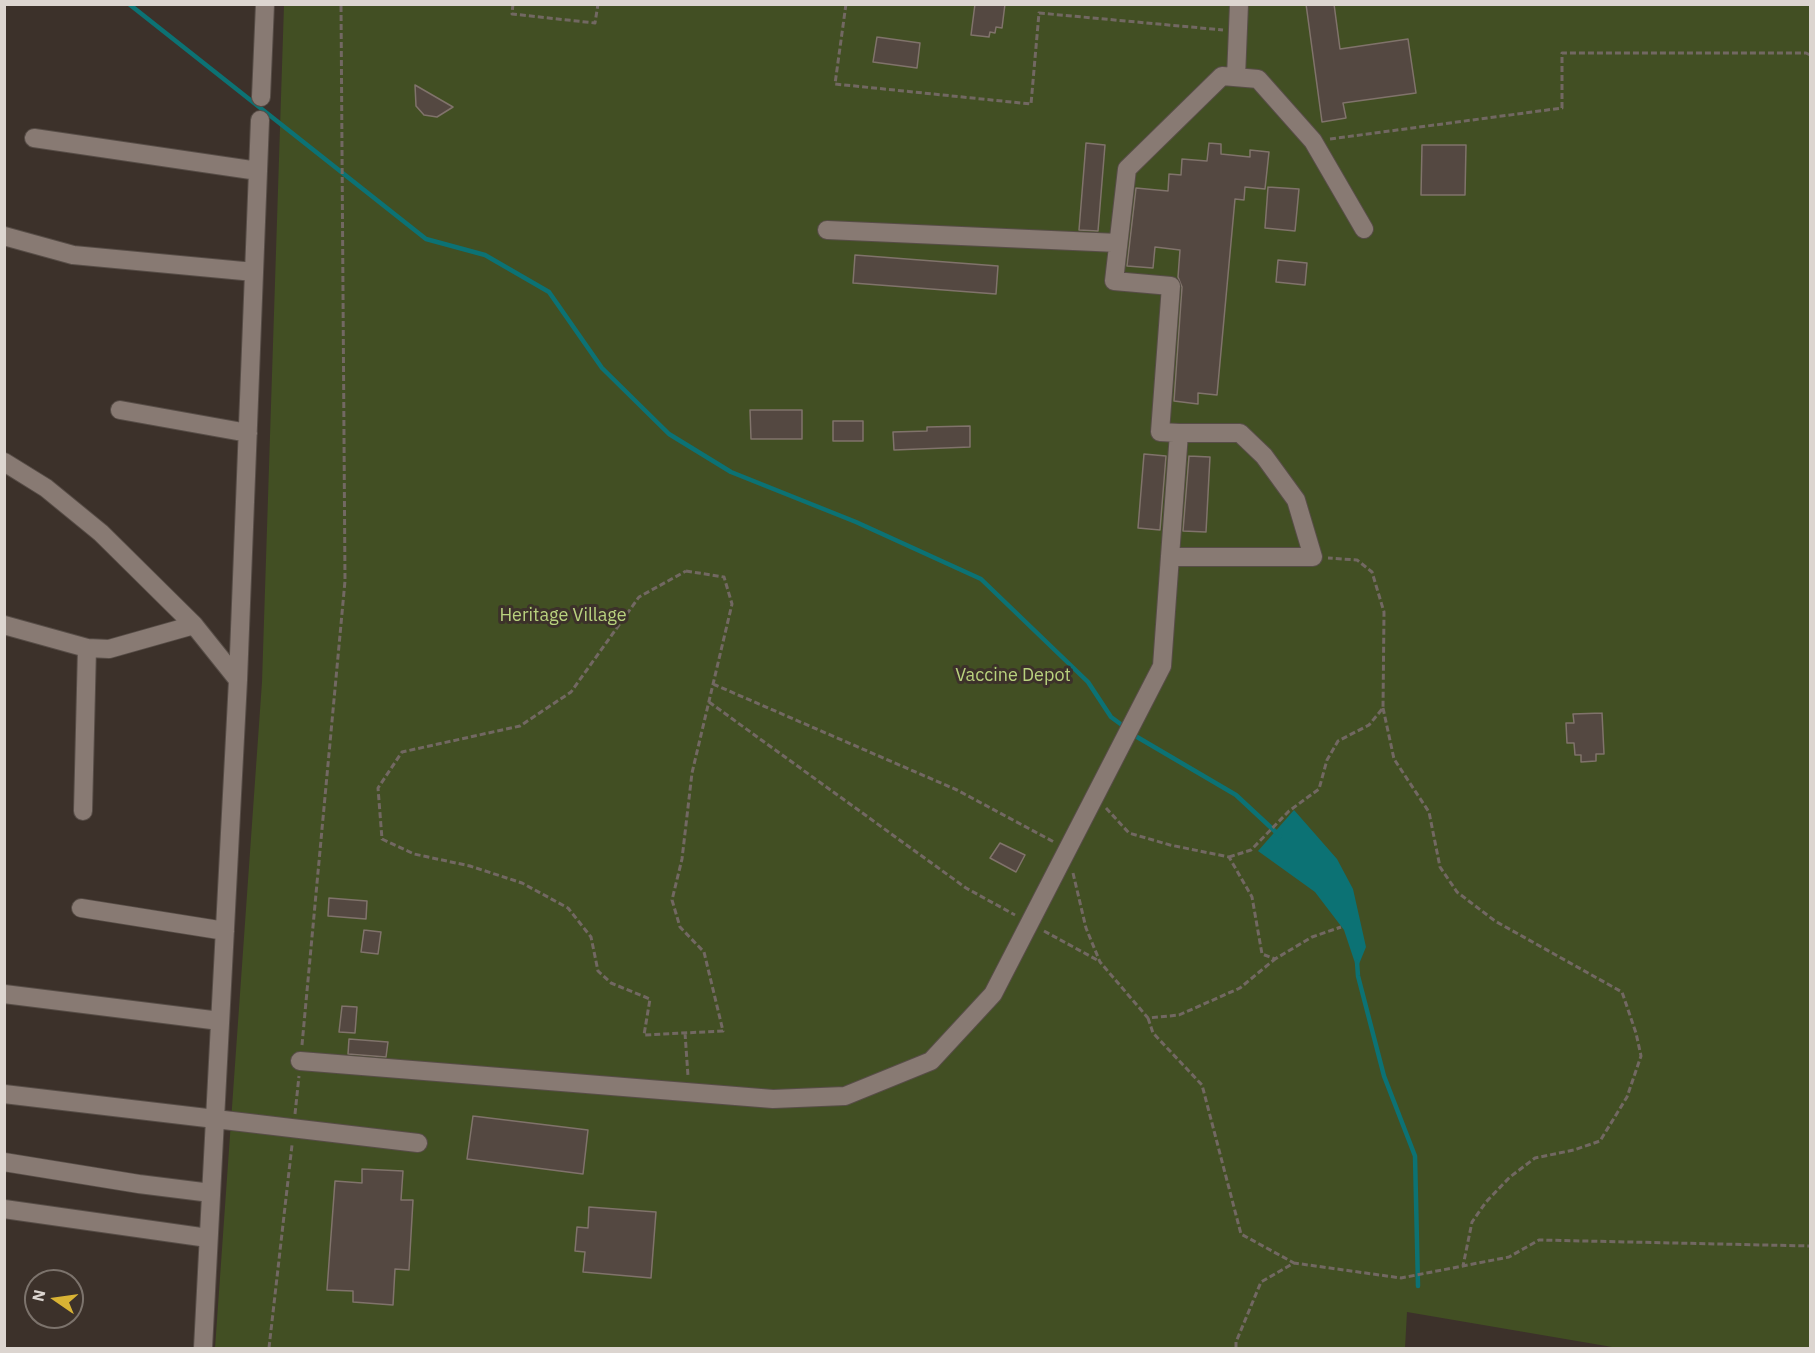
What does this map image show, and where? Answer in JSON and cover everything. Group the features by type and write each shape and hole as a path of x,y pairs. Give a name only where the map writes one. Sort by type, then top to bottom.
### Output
{"street":[{"path":"261,97 265,4"},
{"path":"1236,77 1239,4"},
{"path":"1170,557 1313,557 1296,500 1264,456 1240,433 1160,432 1171,286 1114,281 1127,169 1222,76 1258,79 1313,141 1364,229"},
{"path":"202,1348 238,680 260,120"},
{"path":"34,138 258,171"},
{"path":"827,230 1118,243"},
{"path":"4,236 74,255 254,272"},
{"path":"120,410 248,433"},
{"path":"300,1060 773,1099 845,1096 931,1061 993,994 1162,666 1179,433"},
{"path":"4,462 46,488 101,533 194,625 238,680"},
{"path":"4,625 87,648 109,649 194,625"},
{"path":"83,811 87,648"},
{"path":"81,908 225,931"},
{"path":"4,994 220,1021"},
{"path":"4,1094 418,1143"},
{"path":"4,1162 139,1184 211,1192"},
{"path":"4,1209 208,1238"}],"path":[{"path":"269,1348 294,1128 345,581 341,4"},
{"path":"513,4 512,14 595,23 598,4"},
{"path":"846,4 835,84 1031,104 1039,13 1238,31"},
{"path":"1313,141 1562,108 1562,53 1806,53 1810,55"},
{"path":"1313,557 1357,560 1372,572 1384,612 1383,708 1394,759 1430,812 1440,867 1457,892 1495,921 1622,992 1641,1056 1627,1097 1600,1141 1574,1150 1535,1158 1510,1178 1486,1202 1472,1222 1463,1266"},
{"path":"686,571 724,577 732,604 713,684 692,773 682,859 672,900 680,927 704,952 723,1031 644,1035 650,999 611,982 598,971 591,937 568,909 522,883 470,866 414,855 382,839 378,788 402,752 520,726 571,692 639,597 686,571"},
{"path":"713,684 957,790 1068,849 1086,928 1100,962 1148,1018 1154,1033 1202,1085 1241,1234 1294,1263 1401,1278 1509,1257 1539,1240 1810,1246"},
{"path":"709,702 966,888 1100,962"},
{"path":"1095,796 1129,832 1170,845 1229,858 1251,850 1288,811 1319,789 1328,760 1338,741 1369,725 1383,708"},
{"path":"1229,858 1252,897 1262,954 1275,959"},
{"path":"1148,1018 1179,1015 1240,988 1275,959 1312,937 1341,927"},
{"path":"685,1033 689,1093"},
{"path":"1236,1348 1236,1342 1260,1282 1294,1263"}],"green space":[{"name":"Vaccine Depot","path":"284,5 1810,5 1810,1348 1618,1348 1407,1312 1405,1348 215,1348 262,682"}],"water":[{"path":"1294,810 1337,859 1353,889 1366,947 1357,969 1344,930 1315,892 1258,851"}],"building":[{"path":"975,4 1005,4 1002,28 996,27 995,33 990,32 989,37 971,35"},
{"path":"1306,4 1334,4 1340,49 1408,39 1416,93 1343,103 1346,118 1322,122"},
{"path":"877,37 920,43 917,68 873,62"},
{"path":"415,85 453,107 437,117 424,115 416,106"},
{"path":"1086,143 1105,145 1098,231 1079,230"},
{"path":"1209,143 1221,144 1221,154 1250,157 1250,150 1269,152 1265,189 1245,187 1244,200 1235,199 1217,395 1198,393 1198,404 1174,401 1182,287 1178,277 1180,250 1155,247 1153,268 1127,266 1136,188 1168,191 1169,174 1181,175 1182,159 1207,161"},
{"path":"1422,145 1466,145 1465,195 1421,195"},
{"path":"1268,187 1299,189 1295,231 1265,228"},
{"path":"855,255 998,266 996,294 853,283"},
{"path":"1278,260 1307,263 1305,285 1276,282"},
{"path":"750,410 802,410 802,439 751,439"},
{"path":"833,421 863,421 863,441 833,441"},
{"path":"970,426 970,447 894,450 893,432 927,431 927,427"},
{"path":"1144,454 1166,456 1160,530 1138,528"},
{"path":"1189,456 1210,457 1206,532 1183,531"},
{"path":"1602,713 1604,754 1596,754 1596,761 1581,762 1581,755 1575,755 1574,743 1567,743 1566,723 1574,723 1573,714"},
{"path":"1000,843 1025,855 1016,872 990,858"},
{"path":"329,898 367,901 366,919 328,916"},
{"path":"364,930 381,932 378,954 361,952"},
{"path":"342,1006 357,1007 355,1033 339,1032"},
{"path":"349,1039 388,1042 386,1057 348,1054"},
{"path":"473,1116 588,1130 583,1174 467,1159"},
{"path":"362,1169 403,1171 401,1200 413,1200 409,1270 395,1269 393,1305 353,1302 353,1291 327,1290 335,1181 362,1183"},
{"path":"589,1207 656,1212 651,1278 583,1272 585,1252 575,1251 577,1227 588,1228"}],"waterway":[{"path":"129,4 426,239 485,255 549,292 602,368 669,434 731,472 856,522 981,579 1088,682 1111,717 1126,728"},
{"path":"1132,734 1236,795 1280,836"},
{"path":"1357,962 1358,976 1384,1076 1415,1156 1418,1286"}],"park label":[{"name":"Heritage Village","path":"563,616"}]}
